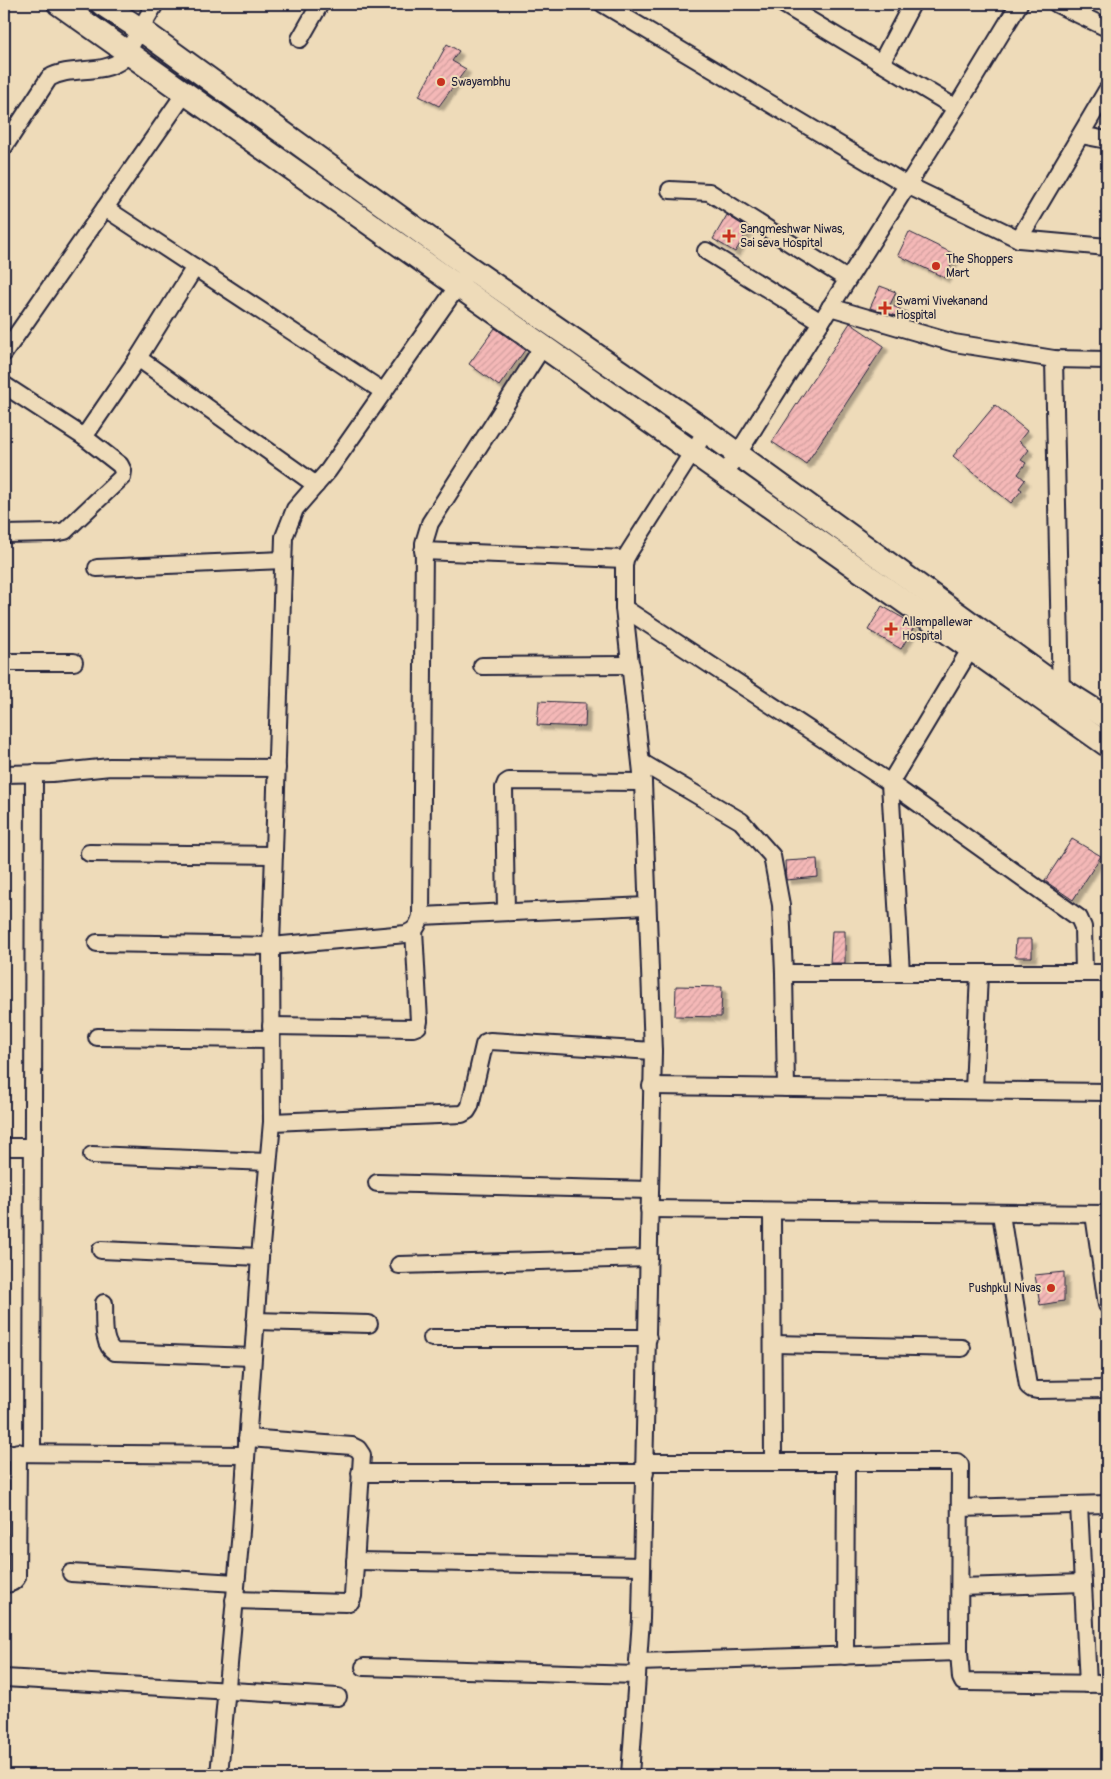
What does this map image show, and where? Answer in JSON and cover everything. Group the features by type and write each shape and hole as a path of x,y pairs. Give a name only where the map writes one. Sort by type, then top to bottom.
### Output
{"main road":[{"path":"59,4 185,93 464,277 706,431 1061,689 1107,718"},
{"path":"102,4 140,29 464,277 543,346 1107,744"}],"street":[{"path":"4,147 49,78 61,73 109,67 123,59 155,4"},
{"path":"300,39 320,4"},
{"path":"603,4 907,185 1019,239 1107,248"},
{"path":"783,4 956,108"},
{"path":"881,63 912,4"},
{"path":"725,474 956,108 1019,4"},
{"path":"1057,4 1107,28"},
{"path":"1019,239 1107,90"},
{"path":"4,353 185,93"},
{"path":"1081,135 1107,140"},
{"path":"670,190 709,192 848,279"},
{"path":"105,208 384,392"},
{"path":"706,251 821,322"},
{"path":"84,437 138,358 195,267"},
{"path":"219,1775 236,1583 267,1162 272,1122 271,946 284,537 295,509 328,470 464,277"},
{"path":"830,308 954,343 1054,359 1107,360"},
{"path":"97,1037 413,1028 418,1026 423,551 430,523 543,346"},
{"path":"138,358 316,485"},
{"path":"1054,359 1060,712"},
{"path":"4,385 84,437 120,465 123,471 122,477 65,531 4,534"},
{"path":"630,1775 638,1668 642,1566 653,1050 643,782 624,608 625,559 706,431"},
{"path":"423,551 625,559"},
{"path":"97,568 283,560"},
{"path":"624,608 890,784 1079,918 1083,927 1084,973"},
{"path":"901,973 890,784 971,648"},
{"path":"4,662 74,662"},
{"path":"482,666 631,665"},
{"path":"641,762 741,821 772,856 781,905 786,1088"},
{"path":"4,774 52,773 110,767 277,768"},
{"path":"4,1584 14,1582 17,1577 18,1452 32,1147 34,773"},
{"path":"506,912 504,788 509,781 643,782"},
{"path":"89,853 274,855"},
{"path":"97,944 271,946 406,934 418,923 506,912 648,906"},
{"path":"784,973 1107,973"},
{"path":"974,1090 979,973"},
{"path":"272,1122 462,1114 470,1106 484,1045 490,1041 653,1050"},
{"path":"651,1086 1107,1092"},
{"path":"4,1147 32,1147"},
{"path":"92,1155 267,1162"},
{"path":"377,1183 650,1190"},
{"path":"649,1209 1101,1214 1107,1305"},
{"path":"772,1210 773,1462"},
{"path":"1001,1214 1028,1386 1037,1390 1107,1389"},
{"path":"101,1250 260,1257"},
{"path":"400,1264 649,1258"},
{"path":"104,1303 106,1342 109,1349 115,1352 252,1357"},
{"path":"255,1321 369,1324"},
{"path":"432,1338 648,1338"},
{"path":"773,1344 962,1348"},
{"path":"234,1600 346,1604 353,1596 362,1455 358,1449 352,1446 247,1438"},
{"path":"18,1452 246,1455"},
{"path":"360,1473 645,1467 773,1462 957,1462 960,1465 960,1652 961,1678 963,1682 1107,1684"},
{"path":"845,1656 846,1462"},
{"path":"960,1508 1107,1504"},
{"path":"1079,1505 1088,1684"},
{"path":"355,1561 642,1566"},
{"path":"71,1574 236,1583"},
{"path":"960,1587 1083,1583"},
{"path":"364,1667 638,1668 845,1656 960,1652"},
{"path":"4,1678 338,1697"}],"building":[{"name":"Swayambhu","path":"447,44 459,51 452,61 466,69 439,106 419,96"},
{"path":"727,215 749,229 735,252 713,239"},
{"name":"The Shoppers Mart","path":"909,232 956,255 945,278 898,255"},
{"path":"880,286 896,292 890,305 907,312 904,318 870,308"},
{"path":"850,323 884,346 806,464 772,442"},
{"path":"495,328 525,350 499,386 469,364"},
{"path":"995,405 1027,431 1019,441 1029,450 1021,460 1026,463 1018,474 1025,480 1019,488 1022,490 1011,503 953,456"},
{"path":"882,606 915,625 901,649 868,630"},
{"path":"539,701 586,703 585,727 537,725"},
{"path":"1072,839 1101,856 1073,900 1045,881"},
{"path":"817,859 818,877 786,880 785,861"},
{"path":"832,931 845,931 845,963 830,963"},
{"path":"1016,939 1032,939 1032,957 1015,957"},
{"path":"676,986 722,987 721,1017 675,1016"},
{"name":"Pushpkul Nivas","path":"1064,1272 1064,1301 1040,1305 1035,1275"}],"place":[{"name":"Swayambhu","path":"441,82"},
{"name":"Sangmeshwar Niwas, Sai seva Hospital","path":"729,236"},
{"name":"The Shoppers Mart","path":"936,266"},
{"name":"Swami Vivekanand Hospital","path":"885,308"},
{"name":"Allampallewar Hospital","path":"891,629"},
{"name":"Pushpkul Nivas","path":"1051,1288"}]}
